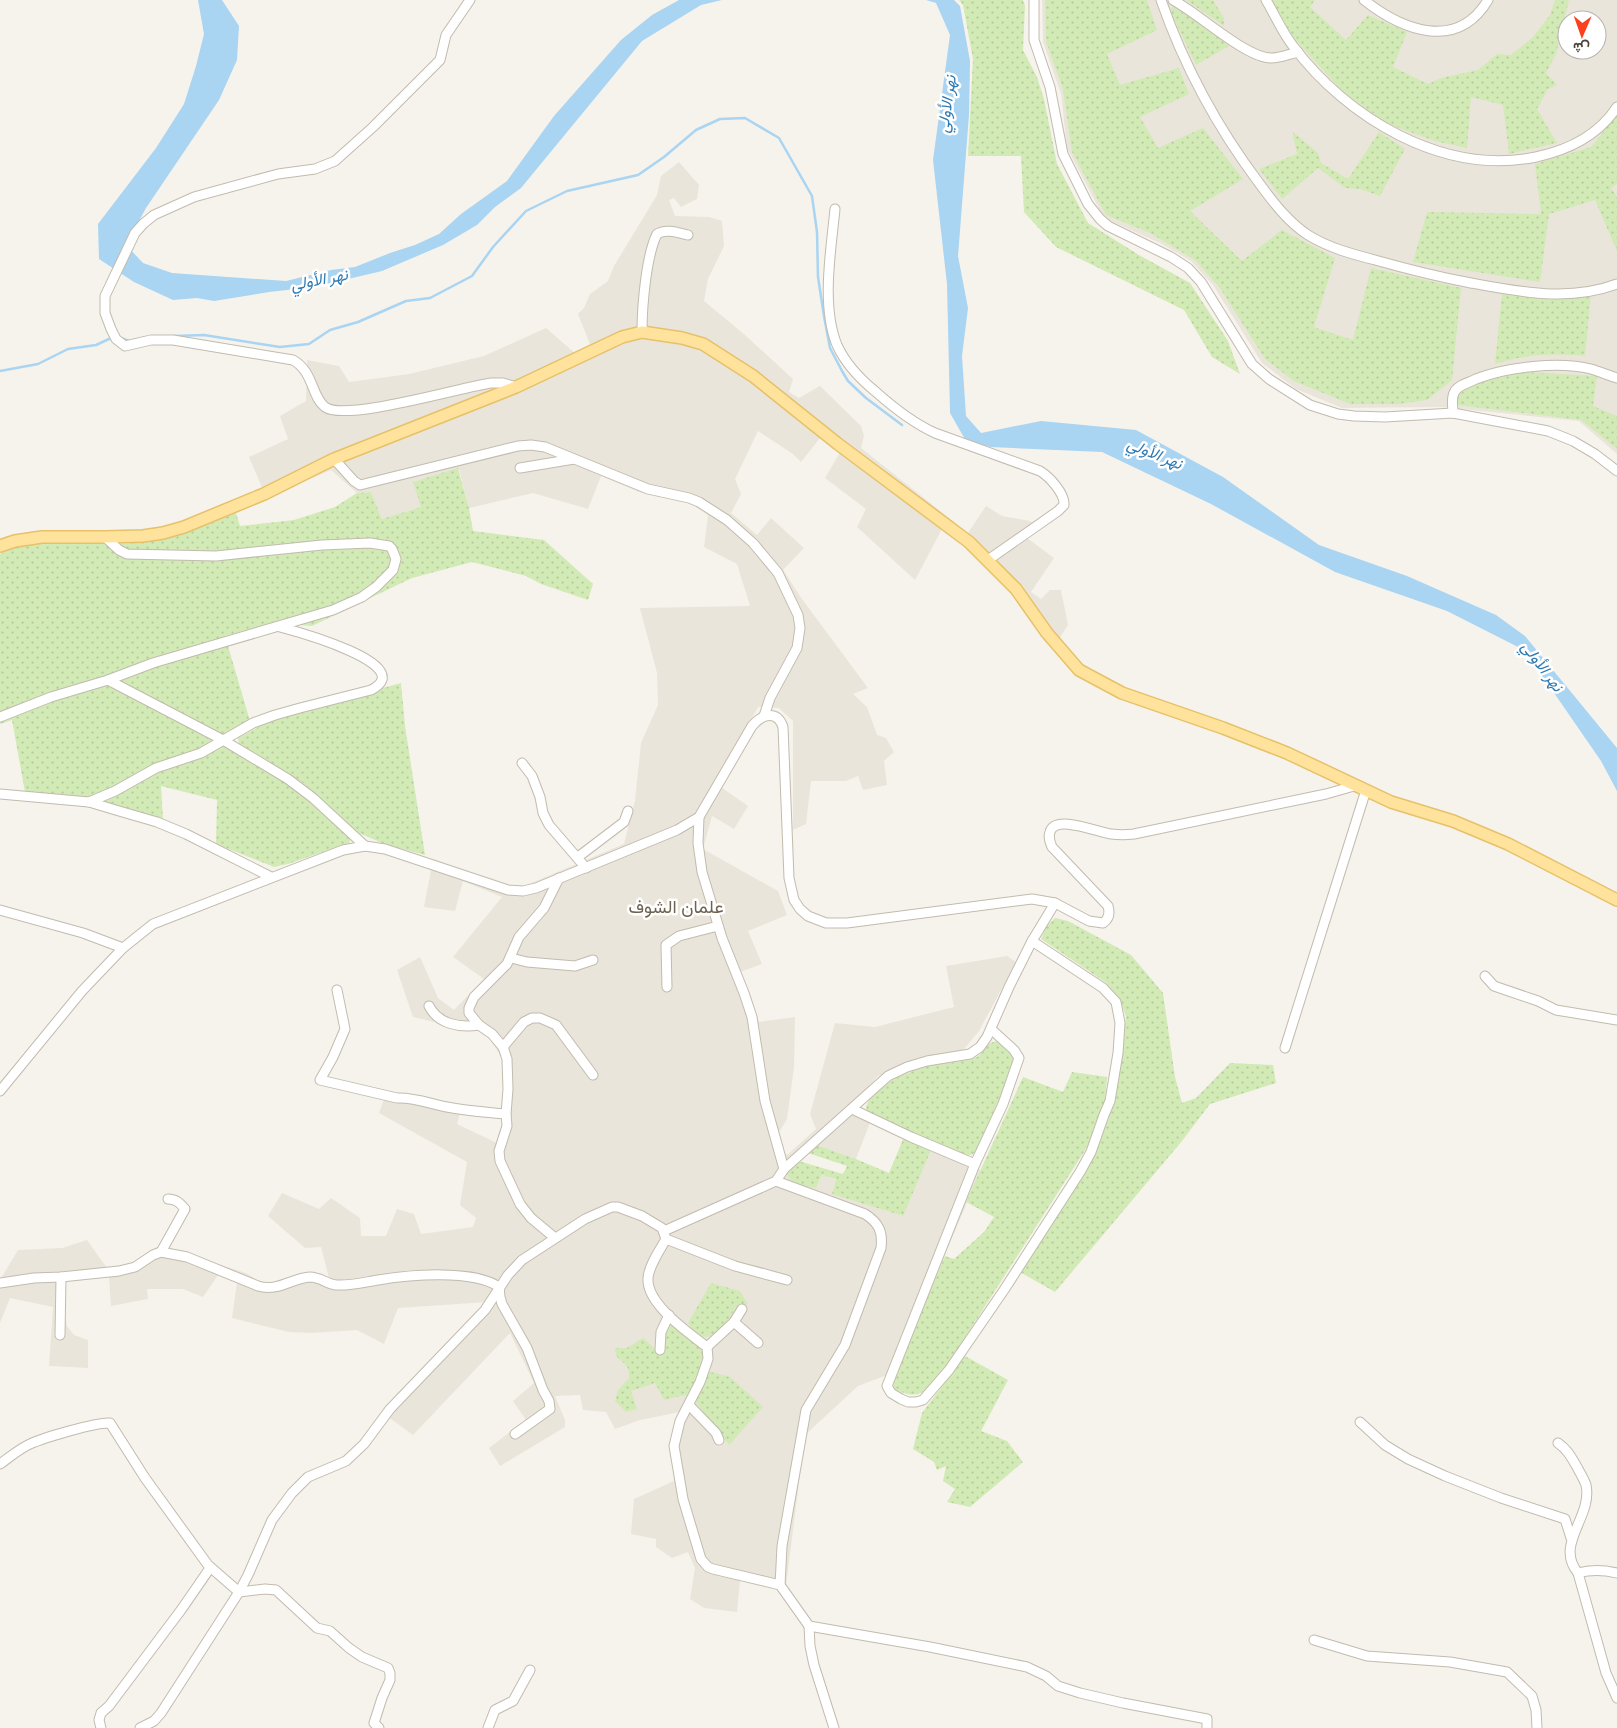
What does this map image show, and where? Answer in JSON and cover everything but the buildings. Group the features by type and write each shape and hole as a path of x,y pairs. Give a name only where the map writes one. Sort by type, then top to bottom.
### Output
{"main road":[{"path":"0,546 15,541 42,537 105,538 163,533 264,494 334,459 516,386 622,337 642,332 682,338 703,344 753,376 838,444 940,518 969,542 1016,589 1047,633 1079,670 1114,689 1288,753 1391,802 1453,821 1508,844 1617,900"}],"street":[{"path":"470,0 446,35 440,60 373,127 335,161 315,169 278,174 194,197 154,215 135,233 105,296 105,313 116,338 126,346 151,340 173,340 293,360 307,373 321,403 330,410 377,407 491,382 516,386"},
{"path":"1034,0 1034,40 1050,87 1063,154 1088,204 1100,219 1117,232 1171,257 1188,268 1201,282 1252,364 1269,379 1310,404 1338,414 1361,416 1453,412 1548,431 1573,441 1595,454 1617,471"},
{"path":"1161,0 1174,36 1198,86 1233,146 1274,203 1297,227 1308,235 1347,253 1406,269 1493,287 1545,294 1562,294 1603,289 1617,284"},
{"path":"1173,0 1254,54 1271,58 1298,52"},
{"path":"1266,0 1291,44 1332,88 1385,128 1411,141 1444,152 1482,160 1497,161 1532,158 1565,150 1598,130 1617,107"},
{"path":"1364,0 1400,23 1412,28 1434,31 1445,30 1466,22 1476,16 1488,0"},
{"path":"835,209 829,286 830,313 841,353 852,369 890,405 920,426 1040,471 1051,481 1064,500 1064,505 1058,511 988,560"},
{"path":"642,332 646,284 655,238 661,231 688,235"},
{"path":"1453,412 1452,399 1458,387 1486,375 1515,369 1546,366 1590,369 1617,378"},
{"path":"334,459 354,481 360,484 518,446 532,445 546,447 576,458 647,489 699,502 727,520 753,542 775,569 798,615 800,634 794,655 770,698 764,716"},
{"path":"520,468 576,458"},
{"path":"0,718 51,697 108,680 153,663 333,610 376,587 392,570 396,559 392,549 383,544 347,543 216,556 127,554 105,538"},
{"path":"89,802 115,791 156,768 201,753 253,724 275,715 371,690 379,686 382,681 383,675 380,669 367,659 324,639 280,626"},
{"path":"108,680 224,740 302,789 365,846"},
{"path":"784,1168 765,1101 752,1017 718,926 700,861 698,843 699,818 752,726 760,717 764,716 769,715 777,719 783,727 789,878 794,900 808,916 820,922 839,924 871,921 1025,899 1039,899 1055,903 1093,922 1103,923 1109,914 1106,902 1062,858 1050,842 1051,829 1057,824 1070,824 1110,834 1134,834 1360,788 1285,1048"},
{"path":"522,763 532,776 540,797 543,813 549,825 586,868"},
{"path":"0,794 89,802 157,822 186,834 271,877"},
{"path":"578,857 624,822 628,811"},
{"path":"0,1091 82,991 123,948 153,924 271,877 338,852 365,846 378,847 398,853 508,890 529,890 677,830 699,818"},
{"path":"555,1238 531,1218 520,1204 500,1161 499,1152 507,1126 508,1068 502,1047 492,1034 479,1025 469,1013 470,1003 511,958 519,937 544,908 559,878"},
{"path":"780,1585 713,1569 708,1567 702,1559 683,1499 674,1446 680,1421 700,1382 708,1359 707,1347 669,1315 651,1292 648,1278 649,1272 665,1235 776,1181 784,1168 881,1081 896,1071 927,1061 964,1056 976,1052 984,1043 1032,941 1055,903"},
{"path":"0,910 83,933 123,948"},
{"path":"666,987 666,944 679,936 718,926"},
{"path":"991,1029 1017,1052 1018,1062 1003,1104 975,1164 887,1386 891,1392 908,1402 923,1400 949,1370 1004,1290 1091,1152 1110,1102 1118,1053 1120,1023 1116,1002 1103,988 1032,941"},
{"path":"511,958 527,962 575,966 593,960"},
{"path":"1485,976 1494,986 1538,1001 1556,1010 1617,1020"},
{"path":"337,990 345,1029 320,1080 397,1098 408,1097 446,1107 506,1114"},
{"path":"429,1006 432,1012 441,1020 467,1027 479,1025"},
{"path":"502,1047 524,1022 532,1018 540,1018 556,1025 593,1075"},
{"path":"852,1109 910,1137 975,1164"},
{"path":"776,1181 865,1214 877,1223 881,1230 882,1239 881,1248 845,1345 806,1410 782,1546 780,1585 809,1626 810,1646 814,1665 834,1728"},
{"path":"161,1252 185,1209 180,1203 173,1199 168,1199"},
{"path":"140,1728 154,1722 161,1713 239,1592 272,1520 292,1492 308,1477 337,1466 364,1444 390,1409 485,1310 499,1287 517,1264 596,1213 616,1207 642,1216 665,1235 735,1266 787,1280"},
{"path":"0,1282 125,1270 135,1267 161,1252 187,1257 258,1286 268,1288 284,1286 310,1278 319,1278 336,1285 403,1276 447,1276 477,1279 493,1283 499,1287 502,1304 527,1348 549,1401 550,1409 515,1434"},
{"path":"60,1335 61,1277"},
{"path":"707,1347 734,1322 742,1309"},
{"path":"660,1350 661,1332 669,1315"},
{"path":"734,1322 758,1343"},
{"path":"689,1406 716,1433 718,1440"},
{"path":"1360,1422 1385,1445 1408,1459 1501,1498 1565,1519 1571,1538 1570,1555 1573,1566 1578,1573 1606,1673 1617,1698"},
{"path":"0,1464 31,1443 88,1426 110,1423 144,1478 210,1568 239,1592 265,1589 276,1590 317,1628 330,1631 349,1648 388,1668 390,1680 374,1723 379,1728"},
{"path":"1558,1443 1567,1449 1586,1484 1583,1515 1571,1538"},
{"path":"101,1728 98,1720 101,1713 109,1706 210,1568"},
{"path":"1578,1573 1588,1570 1617,1574"},
{"path":"809,1626 930,1647 1027,1667 1046,1676 1058,1686 1080,1693 1123,1703 1207,1718 1207,1728"},
{"path":"1314,1640 1367,1656 1450,1662 1506,1672 1532,1696 1536,1710 1537,1728"},
{"path":"488,1728 495,1710 513,1700 530,1670"}],"shaded area":[{"path":"1042,0 1617,0 1617,454 1579,421 1442,407 1342,408 1296,389 1262,363 1213,285 1191,261 1160,243 1104,218 1067,148 1061,94 1043,42"},
{"path":"679,162 699,185 697,199 681,207 674,198 669,200 675,216 709,217 722,221 724,246 708,279 704,301 793,379 789,392 799,398 820,386 861,426 864,436 861,448 968,533 986,506 1002,516 1030,521 1039,528 1027,538 1054,558 1031,592 1041,599 1050,590 1061,590 1068,625 1059,639 1046,637 1000,578 976,555 942,529 915,580 857,527 866,509 825,478 841,451 820,438 801,462 793,454 758,431 735,479 741,494 731,513 757,535 771,518 804,548 783,570 802,599 868,688 853,694 867,707 877,735 886,738 894,752 884,761 887,785 863,790 858,776 846,781 811,781 806,824 793,830 793,721 779,708 758,707 715,783 748,806 734,829 712,816 703,849 778,891 787,915 748,931 762,964 740,972 759,1022 795,1017 794,1067 787,1119 777,1136 783,1151 787,1155 816,1129 810,1114 835,1023 875,1027 954,1007 946,966 1007,956 1016,962 979,1031 964,1049 878,1076 849,1108 871,1120 856,1159 814,1144 788,1166 816,1188 822,1175 836,1179 832,1193 902,1216 931,1150 981,1170 895,1372 858,1386 805,1435 786,1586 774,1588 740,1580 737,1612 704,1608 690,1599 695,1568 688,1552 672,1558 656,1547 656,1539 631,1534 634,1499 674,1481 672,1440 680,1412 640,1420 615,1429 606,1412 583,1410 580,1395 555,1396 565,1420 565,1427 500,1466 489,1448 526,1420 513,1401 534,1383 510,1333 413,1435 384,1414 487,1302 398,1308 384,1344 357,1330 311,1333 289,1332 232,1318 237,1282 218,1275 203,1297 183,1289 147,1289 148,1299 111,1306 109,1277 66,1278 63,1290 67,1326 74,1335 88,1340 88,1368 49,1366 53,1307 10,1298 0,1323 0,1280 18,1250 62,1248 87,1240 107,1268 114,1269 140,1262 156,1247 246,1273 264,1284 279,1284 299,1274 329,1278 321,1247 305,1248 268,1216 282,1193 319,1209 331,1198 360,1218 361,1236 386,1236 397,1209 414,1214 421,1234 473,1227 476,1218 460,1205 467,1162 379,1113 387,1091 462,1105 457,1124 499,1144 504,1109 502,1058 489,1038 478,1029 456,1027 413,1017 397,970 420,957 438,998 454,1010 484,979 453,957 502,897 463,881 455,911 424,907 433,859 498,883 522,887 624,844 635,801 641,743 658,705 657,673 640,608 750,606 737,564 704,547 708,515 690,503 639,492 601,476 588,509 533,493 469,508 459,469 413,482 422,507 382,519 371,492 357,493 331,470 266,497 249,457 288,439 280,416 306,401 307,360 339,366 349,382 409,374 484,356 546,328 576,354 591,347 578,314 584,308 590,294 608,281 614,266 657,195 661,176"}],"green space":[{"path":"959,0 1023,0 1025,6 1023,50 1037,77 1044,99 1057,164 1088,223 1139,255 1190,283 1228,341 1240,374 1212,357 1184,310 1056,247 1024,212 1021,156 968,156 973,59 963,5"},
{"path":"1045,0 1147,0 1157,30 1107,54 1120,85 1179,68 1189,94 1140,117 1158,148 1203,128 1243,179 1190,211 1242,261 1282,230 1335,258 1314,327 1353,340 1371,268 1461,288 1452,380 1427,400 1398,404 1350,404 1294,381 1265,359 1220,288 1195,260 1150,233 1106,215 1072,152 1063,89 1046,42"},
{"path":"1186,0 1213,0 1224,18 1224,26"},
{"path":"1270,0 1315,0 1310,7 1346,40 1368,15 1407,32 1393,67 1428,84 1441,78 1478,70 1497,54 1511,55 1533,37 1550,15 1555,0 1569,0 1567,10 1557,10 1557,50 1546,73 1557,85 1548,89 1537,109 1557,143 1509,154 1503,105 1471,97 1467,148 1435,141 1388,124 1342,91 1292,36"},
{"path":"1173,6 1229,46 1196,65 1173,17 1171,9"},
{"path":"1617,115 1617,184 1611,188 1617,197 1617,251 1595,200 1549,214 1540,282 1413,262 1427,212 1541,214 1535,164 1591,147"},
{"path":"1293,132 1318,153 1321,163 1348,179 1379,132 1405,149 1380,196 1360,189 1345,188 1318,168 1282,199 1259,169 1297,154"},
{"path":"1502,294 1550,300 1591,294 1585,356 1540,355 1517,358 1495,364"},
{"path":"1525,372 1597,376 1593,406 1617,416 1617,449 1581,420 1457,405 1458,397 1469,388 1488,380"},
{"path":"458,468 473,531 544,540 593,584 588,600 541,584 526,576 472,562 412,578 312,626 272,623 225,636 250,721 214,740 283,781 312,803 351,839 349,843 274,867 216,844 217,800 161,786 163,820 66,795 25,792 12,720 0,724 0,554 18,546 35,543 119,544 159,539 236,513 240,526 294,520 335,507 357,493 371,492 382,519 421,507 413,482"},
{"path":"401,683 405,726 425,855 384,844 355,832 303,783 239,744 238,738 277,717"},
{"path":"1055,918 1068,921 1131,955 1163,993 1175,1077 1182,1103 1196,1098 1230,1063 1273,1065 1276,1083 1210,1104 1182,1141 1055,1292 1020,1272 1094,1156 1115,1102 1126,1017 1120,999 1105,982 1041,939 1046,927"},
{"path":"997,1041 1015,1056 1015,1062 974,1154 960,1154 948,1150 866,1111 873,1095 900,1076 928,1066 974,1058 989,1044"},
{"path":"1072,1072 1107,1077 1105,1101 1089,1144 950,1361 932,1384 926,1390 913,1395 893,1388 895,1372 945,1256 954,1259 984,1232 994,1217 966,1202 1023,1077 1063,1092"},
{"path":"904,1137 931,1150 903,1216 832,1194 836,1179 822,1175 816,1188 794,1184 787,1175 788,1166 795,1160 843,1174 847,1166 805,1152 814,1144 889,1173"},
{"path":"711,1283 740,1291 748,1304 736,1307 727,1322 719,1330 710,1336 704,1337 694,1332 688,1323"},
{"path":"673,1324 702,1348 702,1366 690,1394 664,1400 655,1383 631,1391 637,1409 626,1412 615,1401 618,1390 629,1378 629,1373 627,1366 616,1356 615,1348 627,1348 643,1338 655,1349 662,1346 667,1326"},
{"path":"965,1356 1008,1380 981,1431 1007,1441 1023,1462 970,1507 947,1502 955,1489 943,1481 946,1466 937,1470 934,1462 913,1449 922,1413"},
{"path":"707,1371 730,1377 763,1407 729,1445 694,1400"}],"water":[{"name":"نهر الأولي","path":"198,0 222,0 239,26 237,60 219,100 146,208 126,245 143,263 172,273 286,281 331,270 355,267 439,234 461,214 507,181 554,116 621,40 652,15 679,0 722,0 701,5 642,41 521,188 495,207 477,225 443,245 382,271 314,287 214,301 197,298 173,300 134,282 99,259 98,224 156,148 184,104 204,34"},
{"name":"نهر الأولي","path":"926,0 954,0 960,6 970,61 969,115 958,256 968,308 962,356 966,416 981,433 1041,421 1136,430 1223,477 1319,545 1407,576 1496,615 1525,636 1617,748 1617,791 1601,761 1550,687 1520,648 1447,611 1335,572 1211,504 1102,452 991,447 966,441 950,413 947,284 933,160 950,35 936,3"}],"waterway":[{"path":"174,336 204,335 280,347 309,344 330,330 358,322 406,301 430,298 472,276 493,247 526,211 567,191 638,175 664,157 696,130 720,119 745,118 779,138 812,196 817,232 818,277 830,348 848,381 866,398 902,425"},
{"path":"121,338 129,341 146,337"},
{"path":"0,371 38,364 68,349 96,345 109,339"}],"district":[{"name":"علمان الشوف","path":"676,907"}]}
